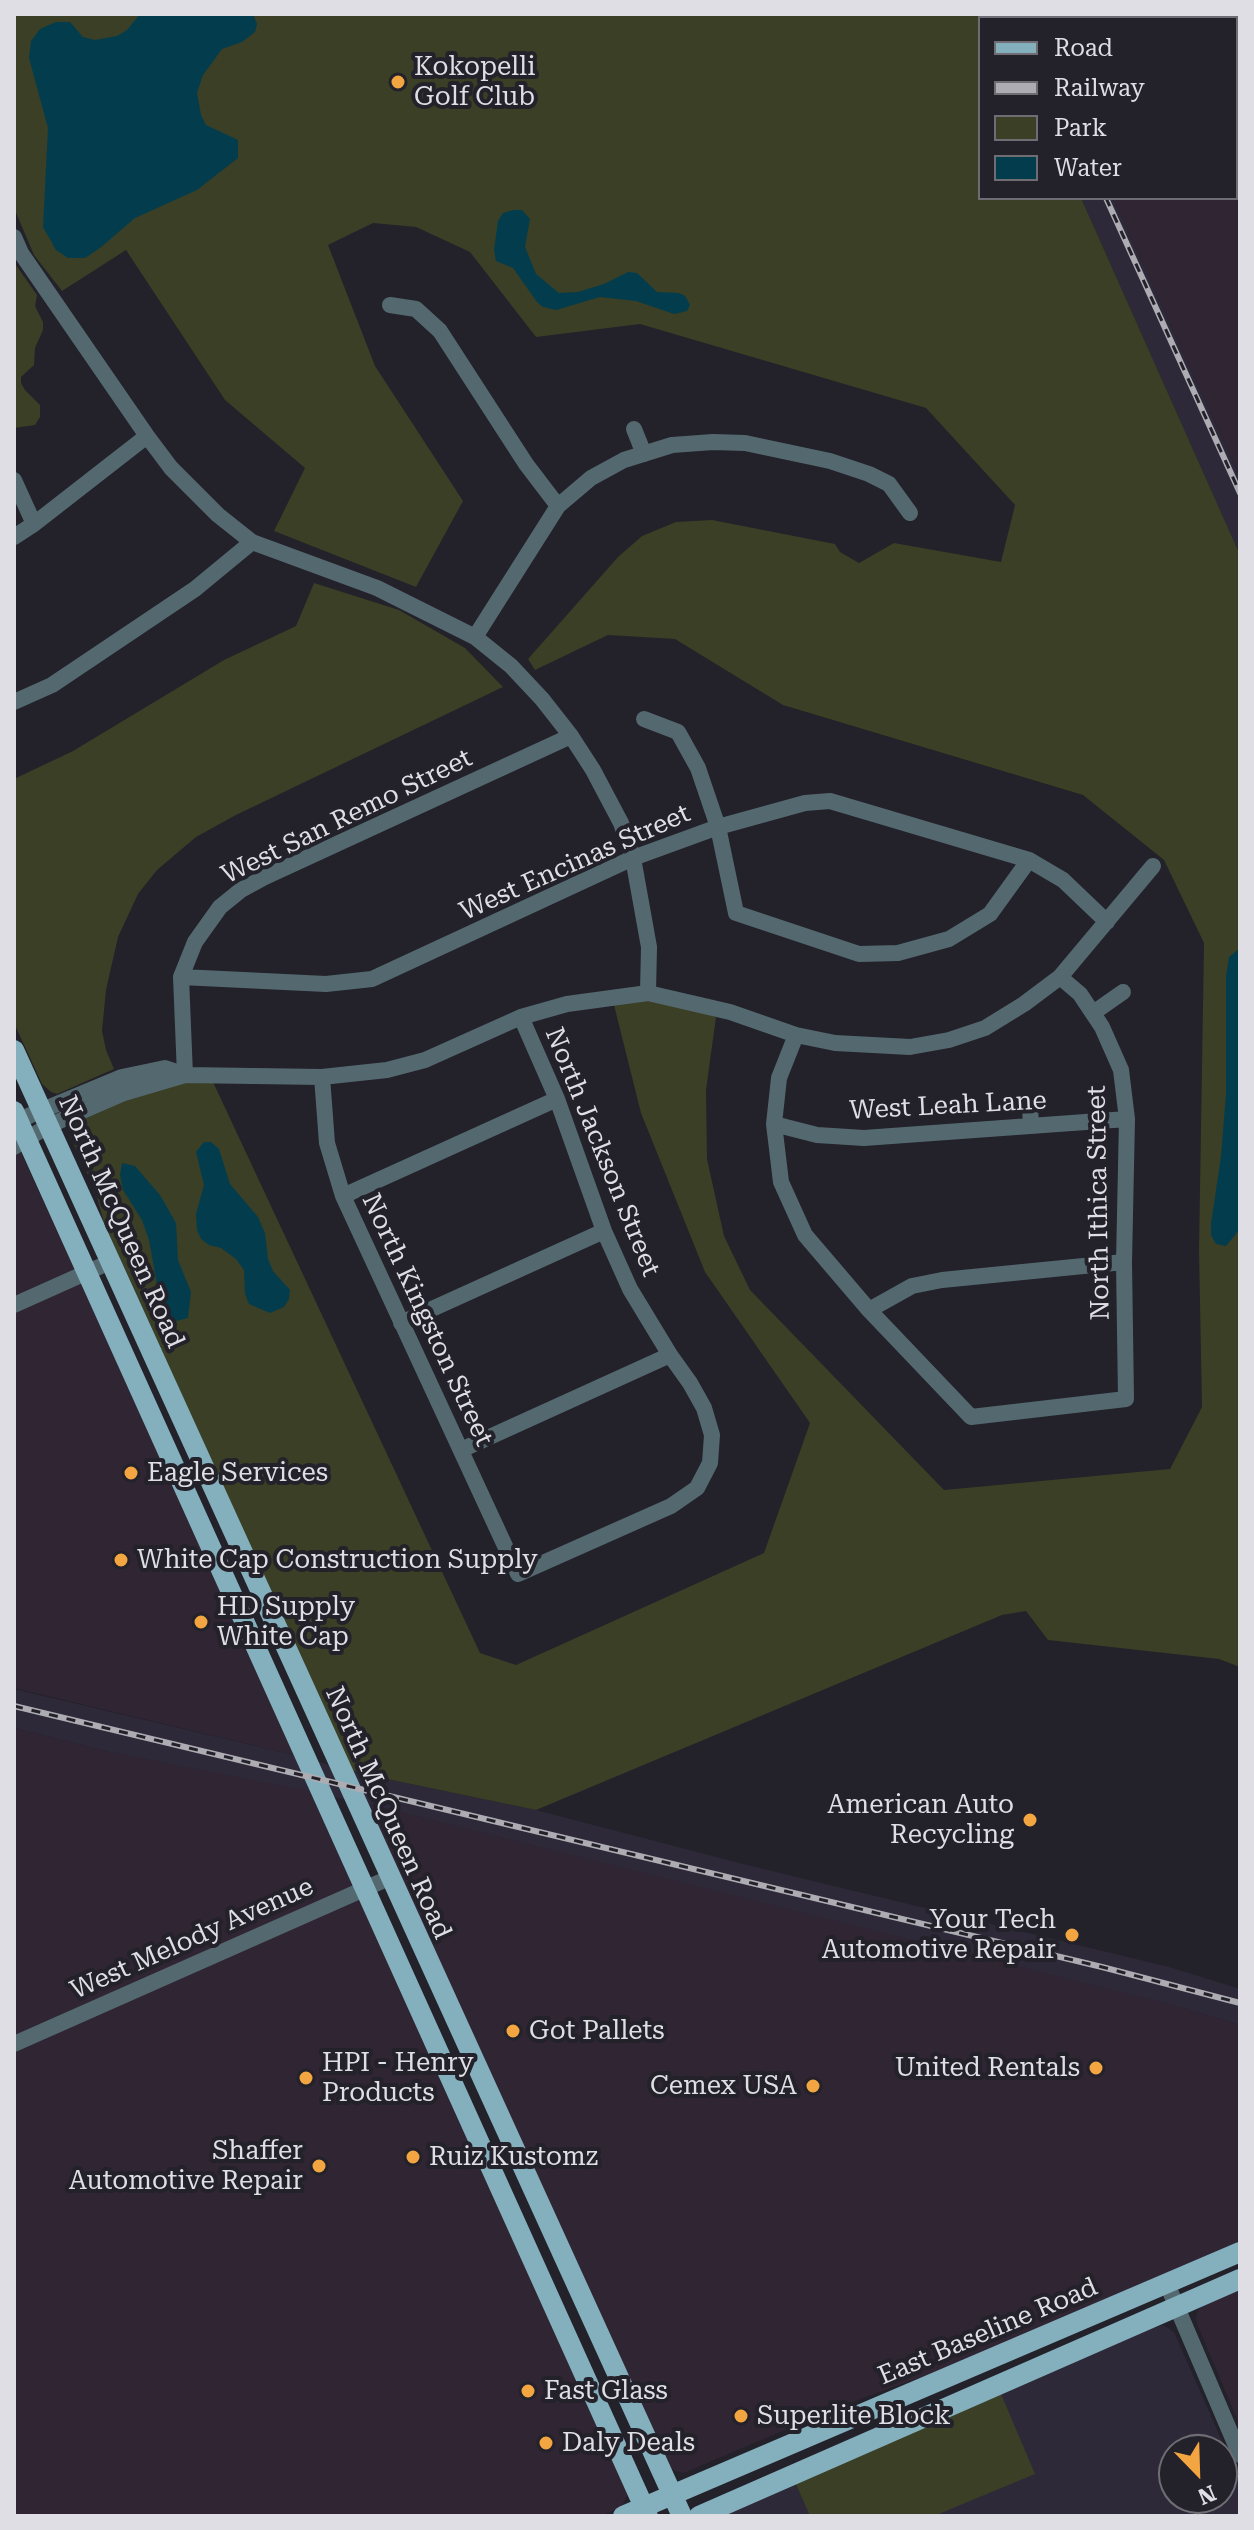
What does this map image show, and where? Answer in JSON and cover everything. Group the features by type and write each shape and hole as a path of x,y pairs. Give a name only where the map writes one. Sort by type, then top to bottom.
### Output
{"main road":[{"name":"North McQueen Road","path":"14,1050 677,2506"},
{"name":"North McQueen Road","path":"17,1128 219,1564 646,2511"},
{"path":"219,1564 242,1552"},
{"path":"526,2244 551,2233"},
{"name":"East Baseline Road","path":"623,2516 677,2506 991,2360 1240,2252"},
{"name":"East Baseline Road","path":"699,2516 1240,2279"},
{"path":"1017,2376 1018,2364 1025,2358 1067,2338 1094,2315"},
{"path":"887,2433 910,2411 988,2374 991,2360"}],"street":[{"path":"14,237 21,253 147,436 180,477 218,515 252,542 377,588 475,637 532,688 571,736 621,823 633,858 649,947 648,993"},
{"path":"390,305 416,309 440,331 526,464 558,506"},
{"path":"634,429 644,454"},
{"path":"14,537 147,436"},
{"path":"475,637 558,506 591,478 624,460 672,445 745,443 830,461 889,484 910,513"},
{"path":"14,480 34,524"},
{"path":"14,702 52,685 195,589 252,542"},
{"path":"644,719 678,732 698,768 718,827 736,913 859,954 898,953 949,939 990,914 1029,860"},
{"name":"West San Remo Street","path":"185,1075 181,977 195,942 220,907 241,890 571,736"},
{"name":"West Encinas Street","path":"181,977 326,984 372,979 633,858 718,827 805,803 830,801 1029,860 1063,880 1107,922"},
{"path":"17,1128 185,1075 322,1077 387,1070 425,1060 521,1017 567,1004 648,993 730,1012 796,1035 835,1043 910,1047 949,1040 985,1028 1060,977 1153,866"},
{"name":"North Ithica Street","path":"869,1310 971,1417 1126,1399 1124,1262 1127,1119 1121,1070 1093,1013 1080,994 1060,977"},
{"path":"1093,1013 1123,992"},
{"name":"North Jackson Street","path":"518,1574 671,1506 697,1488 710,1463 712,1435 704,1408 690,1383 630,1289 604,1231 557,1099 521,1017"},
{"path":"796,1035 779,1078 774,1124 781,1182 805,1235 869,1310 912,1286 942,1280 1124,1262"},
{"name":"North Kingston Street","path":"322,1077 327,1143 343,1196 518,1574"},
{"path":"343,1196 557,1099"},
{"path":"1030,1107 1031,1126"},
{"name":"West Leah Lane","path":"774,1124 817,1135 864,1138 1127,1119"},
{"path":"401,1323 604,1231"},
{"path":"14,1305 110,1262"},
{"path":"461,1450 670,1355"},
{"name":"West Melody Avenue","path":"14,2044 389,1878"},
{"path":"1167,2284 1240,2455"}],"shaded area":[{"path":"1240,14 1240,477 1114,200 1238,200 1238,16 1031,16"},
{"path":"1082,200 1114,200 1240,477 1240,555"},
{"path":"14,1137 102,1330 294,1755 14,1688"},
{"path":"14,1689 363,1774 536,1810 747,1865 1169,1967 1240,1989 1240,2025 1169,2004 368,1804 109,1752 14,1728"},
{"path":"14,1728 109,1752 310,1791 628,2495 621,2507 601,2516 14,2516"},
{"path":"368,1804 1170,2004 1240,2025 1240,2241 952,2366 844,2405 684,2473 675,2471 670,2467"},
{"path":"1240,2290 1240,2426 1196,2317 1204,2305"},
{"path":"1163,2325 1174,2332 1219,2434 1158,2434 1158,2514 1238,2514 1238,2477 1240,2482 1240,2516 723,2516"}],"green space":[{"name":"Kokopelli Golf Club","path":"14,14 999,14 978,16 978,200 1082,200 1240,555 1240,1667 1219,1659 1048,1640 1026,1611 1002,1615 536,1810 352,1770 104,1223 95,1190 70,1136 70,1125 129,1095 183,1082 213,1082 480,1653 516,1665 764,1553 810,1423 705,1272 641,1113 613,1001 666,1001 716,1017 706,1090 707,1159 724,1236 750,1290 944,1490 1170,1469 1202,1407 1199,1251 1204,943 1164,860 1083,795 783,705 675,639 608,635 535,670 528,659 618,557 642,536 676,522 712,520 835,544 840,552 859,563 894,543 1001,562 1015,505 926,408 640,324 536,337 470,252 416,227 373,223 328,245 375,366 463,501 416,587 274,531 305,468 225,400 126,250 62,291 34,255 14,208"},
{"path":"14,266 37,295 35,306 43,322 43,330 35,348 34,365 21,377 25,390 40,405 40,417 35,425 14,428"},
{"path":"314,583 399,610 465,648 503,687 236,815 196,837 157,870 138,894 118,937 106,990 102,1031 114,1069 57,1094 51,1092 42,1084 14,1023 14,779 73,751 224,660 296,626"},
{"path":"1001,2394 1035,2474 934,2516 810,2516 796,2484"}],"water":[{"path":"140,14 253,14 257,24 255,32 242,42 222,49 203,75 197,93 206,125 238,140 238,158 197,190 135,218 85,258 68,258 56,250 43,227 48,128 29,58 31,41 40,29 56,22 70,22 83,37 95,40 117,36 127,30"},
{"path":"522,210 530,219 525,247 536,274 559,293 578,292 628,272 637,273 657,292 685,296 690,305 687,311 674,314 636,301 600,297 556,310 543,307 513,268 496,261 494,250 498,221 503,213"},
{"path":"1240,948 1240,1229 1226,1246 1216,1244 1211,1235 1211,1224 1226,1094 1226,976 1229,957"},
{"path":"204,1142 211,1142 219,1149 230,1184 258,1217 265,1233 268,1259 273,1271 290,1290 284,1307 270,1313 249,1304 245,1294 244,1270 236,1259 201,1239 196,1214 204,1185 196,1152"},
{"path":"122,1163 135,1166 160,1195 176,1223 178,1260 191,1292 188,1318 176,1321 162,1312 149,1240 142,1220 123,1190 120,1175"}],"railway":[{"path":"1107,200 1240,493"},
{"path":"14,1706 1102,1967 1240,2003"}],"place":[{"name":"Kokopelli Golf Club","path":"398,82"},
{"name":"Eagle Services","path":"131,1473"},
{"name":"White Cap Construction Supply","path":"121,1560"},
{"name":"HD Supply White Cap","path":"201,1622"},
{"name":"American Auto Recycling","path":"1030,1820"},
{"name":"Your Tech Automotive Repair","path":"1072,1935"},
{"name":"Got Pallets","path":"513,2031"},
{"name":"United Rentals","path":"1096,2068"},
{"name":"HPI - Henry Products","path":"306,2078"},
{"name":"Cemex USA","path":"813,2086"},
{"name":"Ruiz Kustomz","path":"413,2157"},
{"name":"Shaffer Automotive Repair","path":"319,2166"},
{"name":"Fast Glass","path":"528,2391"},
{"name":"Superlite Block","path":"741,2416"},
{"name":"Daly Deals","path":"546,2443"}]}
